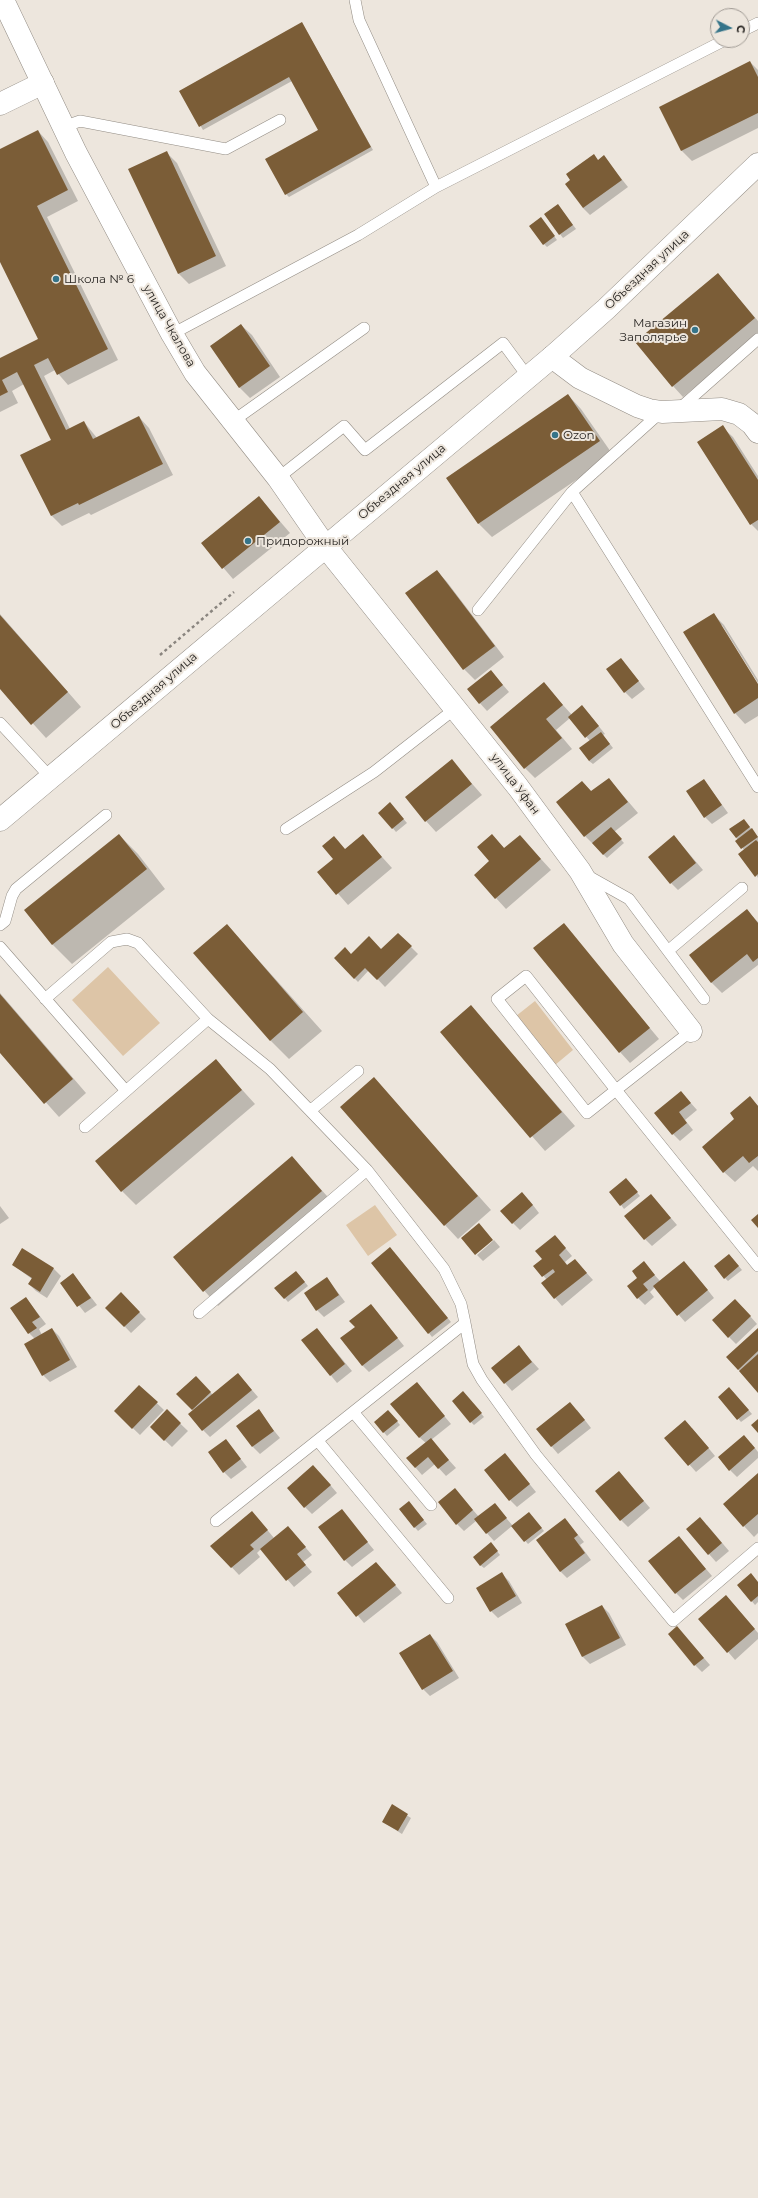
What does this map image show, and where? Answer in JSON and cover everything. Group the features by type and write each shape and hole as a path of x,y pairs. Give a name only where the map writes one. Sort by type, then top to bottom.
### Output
{"street":[{"name":"улица Чкалова","path":"8,2 63,127 172,334 195,373 278,478 325,546"},
{"path":"0,104 43,83"},
{"name":"Объездная улица","path":"0,820 552,357 612,304 758,164"},
{"path":"552,357 569,371 637,406 649,410 668,412 722,409 739,414 752,424 758,432"},
{"name":"улица Уфан","path":"325,546 456,708 580,872 623,944 691,1031"}],"lane":[{"path":"355,0 359,20 436,187"},
{"path":"172,334 358,235 436,187 710,48"},
{"path":"63,127 80,121 226,149 280,120"},
{"path":"233,422 364,328"},
{"path":"478,610 572,492 758,339"},
{"path":"278,478 344,426 364,450 503,343 528,377"},
{"path":"572,492 758,787"},
{"path":"286,829 374,772 456,708"},
{"path":"0,723 51,778"},
{"path":"0,926 5,921 12,896 16,889 106,815"},
{"path":"580,872 629,899 669,950 704,999"},
{"path":"669,950 742,888"},
{"path":"45,999 112,942 127,939 138,943 208,1019 270,1069 367,1170 444,1269 461,1304 473,1364 482,1380 536,1456 673,1621 758,1548"},
{"path":"0,947 126,1090"},
{"path":"691,1031 616,1090 587,1113 497,998 526,976 616,1090 758,1266"},
{"path":"85,1127 208,1019"},
{"path":"311,1110 358,1071"},
{"path":"199,1313 367,1170"},
{"path":"216,1521 354,1413 465,1323"},
{"path":"354,1413 431,1505"},
{"path":"318,1441 448,1598"}],"path":[{"path":"160,655 234,592"}],"shaded area":[{"path":"108,967 160,1023 123,1056 72,1000"},
{"path":"535,1001 573,1050 555,1065 516,1016"},
{"path":"375,1205 397,1235 368,1256 346,1225"}],"building":[{"path":"302,22 371,147 285,195 265,159 318,130 289,77 199,127 179,91"},
{"path":"750,61 758,77 758,113 681,151 659,107"},
{"path":"38,130 68,190 37,206 108,349 57,375 48,358 34,365 66,430 84,421 93,439 139,416 163,464 79,505 78,503 51,516 20,455 51,440 17,372 2,380 8,392 0,396 0,358 38,339 0,262 0,149"},
{"path":"167,151 216,256 178,274 128,169"},
{"path":"594,154 598,160 604,155 622,180 583,208 565,184 570,180 566,174"},
{"path":"558,204 573,225 559,235 544,214"},
{"path":"541,217 555,236 543,245 529,226"},
{"name":"Магазин Заполярье","path":"718,273 755,318 672,387 635,342"},
{"path":"241,324 270,366 239,388 210,346"},
{"path":"568,394 600,441 478,524 446,478"},
{"path":"723,425 758,480 758,520 750,525 697,442"},
{"path":"259,496 280,522 222,569 201,543"},
{"path":"437,570 495,646 463,670 405,593"},
{"path":"714,613 758,684 758,698 734,714 683,632"},
{"path":"0,615 68,692 31,725 0,689"},
{"path":"621,658 639,681 624,693 606,669"},
{"path":"491,670 503,685 479,704 467,689"},
{"path":"544,682 563,705 546,719 562,738 524,769 490,727"},
{"path":"582,705 599,726 585,738 568,717"},
{"path":"601,732 610,744 589,761 579,748"},
{"path":"452,759 472,784 425,822 405,797"},
{"path":"609,778 628,802 584,837 556,802 582,781 591,791"},
{"path":"704,779 722,805 704,818 686,791"},
{"path":"390,802 404,819 392,829 378,813"},
{"path":"744,819 750,827 736,838 729,829"},
{"path":"611,827 622,839 603,855 592,843"},
{"path":"752,828 758,837 741,849 735,841"},
{"path":"119,834 147,869 52,945 24,910"},
{"path":"363,834 382,857 336,895 317,872 333,859 322,846 334,836 345,849"},
{"path":"492,834 504,848 520,835 541,859 495,899 474,875 489,861 477,847"},
{"path":"674,835 696,863 670,884 648,857"},
{"path":"756,840 758,842 758,874 755,877 738,854"},
{"path":"747,909 758,923 758,958 753,962 747,954 711,983 689,955"},
{"path":"564,923 650,1028 619,1053 533,948"},
{"path":"227,924 303,1012 270,1041 193,953"},
{"path":"398,933 412,946 377,980 365,968 354,979 334,958 345,947 351,954 369,936 381,949"},
{"path":"0,994 73,1079 44,1104 0,1053"},
{"path":"471,1005 562,1112 530,1138 440,1032"},
{"path":"216,1059 242,1090 121,1192 95,1161"},
{"path":"374,1077 478,1196 444,1226 340,1107"},
{"path":"681,1091 691,1103 679,1112 687,1123 672,1135 654,1113"},
{"path":"750,1096 758,1106 758,1156 749,1163 743,1156 723,1173 702,1147 734,1119 730,1113"},
{"path":"292,1156 322,1191 203,1292 173,1257"},
{"path":"626,1178 638,1192 620,1206 609,1192"},
{"path":"522,1192 533,1205 512,1224 500,1211"},
{"path":"651,1194 671,1218 644,1240 624,1216"},
{"path":"758,1214 758,1228 751,1220"},
{"path":"479,1223 493,1240 475,1255 461,1238"},
{"path":"555,1235 566,1248 559,1255 567,1265 575,1259 587,1273 554,1299 541,1283 555,1272 553,1269 542,1277 533,1266 542,1259 535,1251"},
{"path":"390,1247 448,1318 428,1334 371,1263"},
{"path":"22,1248 54,1268 40,1292 28,1284 32,1278 12,1265"},
{"path":"729,1254 739,1266 724,1279 714,1266"},
{"path":"644,1261 655,1275 643,1284 648,1290 637,1299 627,1286 637,1278 632,1271"},
{"path":"684,1261 708,1290 677,1316 653,1286"},
{"path":"296,1271 305,1282 284,1299 274,1288"},
{"path":"73,1273 91,1298 77,1307 60,1283"},
{"path":"327,1277 339,1295 316,1311 304,1293"},
{"path":"121,1292 140,1312 124,1327 105,1308"},
{"path":"26,1297 40,1317 32,1322 37,1328 28,1334 10,1308"},
{"path":"735,1299 751,1316 728,1338 712,1320"},
{"path":"371,1304 398,1338 362,1366 340,1338 355,1327 349,1321"},
{"path":"52,1328 70,1360 42,1376 24,1344"},
{"path":"317,1328 345,1364 330,1376 301,1340"},
{"path":"758,1328 758,1351 738,1370 726,1357"},
{"path":"519,1345 532,1362 504,1384 491,1368"},
{"path":"758,1354 758,1393 739,1371"},
{"path":"238,1373 252,1390 202,1431 188,1414"},
{"path":"196,1376 211,1392 192,1410 176,1394"},
{"path":"417,1382 445,1416 419,1438 390,1404"},
{"path":"139,1385 158,1402 132,1429 114,1411"},
{"path":"729,1387 749,1410 737,1420 718,1397"},
{"path":"463,1391 482,1413 470,1423 452,1401"},
{"path":"570,1402 585,1420 551,1447 536,1429"},
{"path":"167,1409 181,1423 164,1441 150,1427"},
{"path":"259,1409 274,1431 252,1447 236,1426"},
{"path":"388,1410 398,1421 383,1433 374,1422"},
{"path":"758,1419 758,1433 751,1425"},
{"path":"685,1420 709,1448 688,1466 664,1438"},
{"path":"744,1435 755,1448 729,1471 718,1457"},
{"path":"431,1438 449,1460 438,1469 428,1457 415,1468 406,1458"},
{"path":"226,1439 241,1459 223,1473 208,1452"},
{"path":"505,1453 530,1484 509,1501 484,1470"},
{"path":"313,1465 331,1485 304,1508 287,1488"},
{"path":"619,1471 644,1501 620,1521 595,1491"},
{"path":"758,1473 758,1514 743,1527 723,1504"},
{"path":"455,1488 473,1510 456,1525 438,1502"},
{"path":"409,1501 424,1520 414,1528 399,1509"},
{"path":"495,1503 507,1518 486,1534 474,1519"},
{"path":"342,1509 368,1542 344,1561 318,1527"},
{"path":"252,1511 268,1530 250,1545 254,1549 231,1568 210,1546"},
{"path":"529,1512 542,1528 524,1542 511,1526"},
{"path":"700,1517 722,1543 708,1555 686,1529"},
{"path":"565,1518 578,1535 574,1538 585,1553 560,1572 536,1540"},
{"path":"288,1526 306,1547 297,1554 306,1565 286,1581 260,1549"},
{"path":"679,1536 706,1569 675,1594 648,1561"},
{"path":"491,1542 498,1551 480,1566 473,1557"},
{"path":"376,1562 396,1585 356,1617 337,1593"},
{"path":"502,1572 516,1596 490,1612 476,1588"},
{"path":"751,1573 758,1582 758,1596 751,1602 737,1585"},
{"path":"726,1595 755,1629 727,1653 698,1619"},
{"path":"602,1605 620,1638 582,1657 565,1624"},
{"path":"677,1626 704,1658 694,1666 668,1634"},
{"path":"430,1634 453,1671 422,1690 399,1653"},
{"path":"392,1804 408,1814 398,1831 382,1822"}],"place":[{"name":"Школа № 6","path":"56,279"},
{"name":"Магазин Заполярье","path":"695,330"},
{"name":"Ozon","path":"555,435"},
{"name":"Придорожный","path":"248,541"}]}
